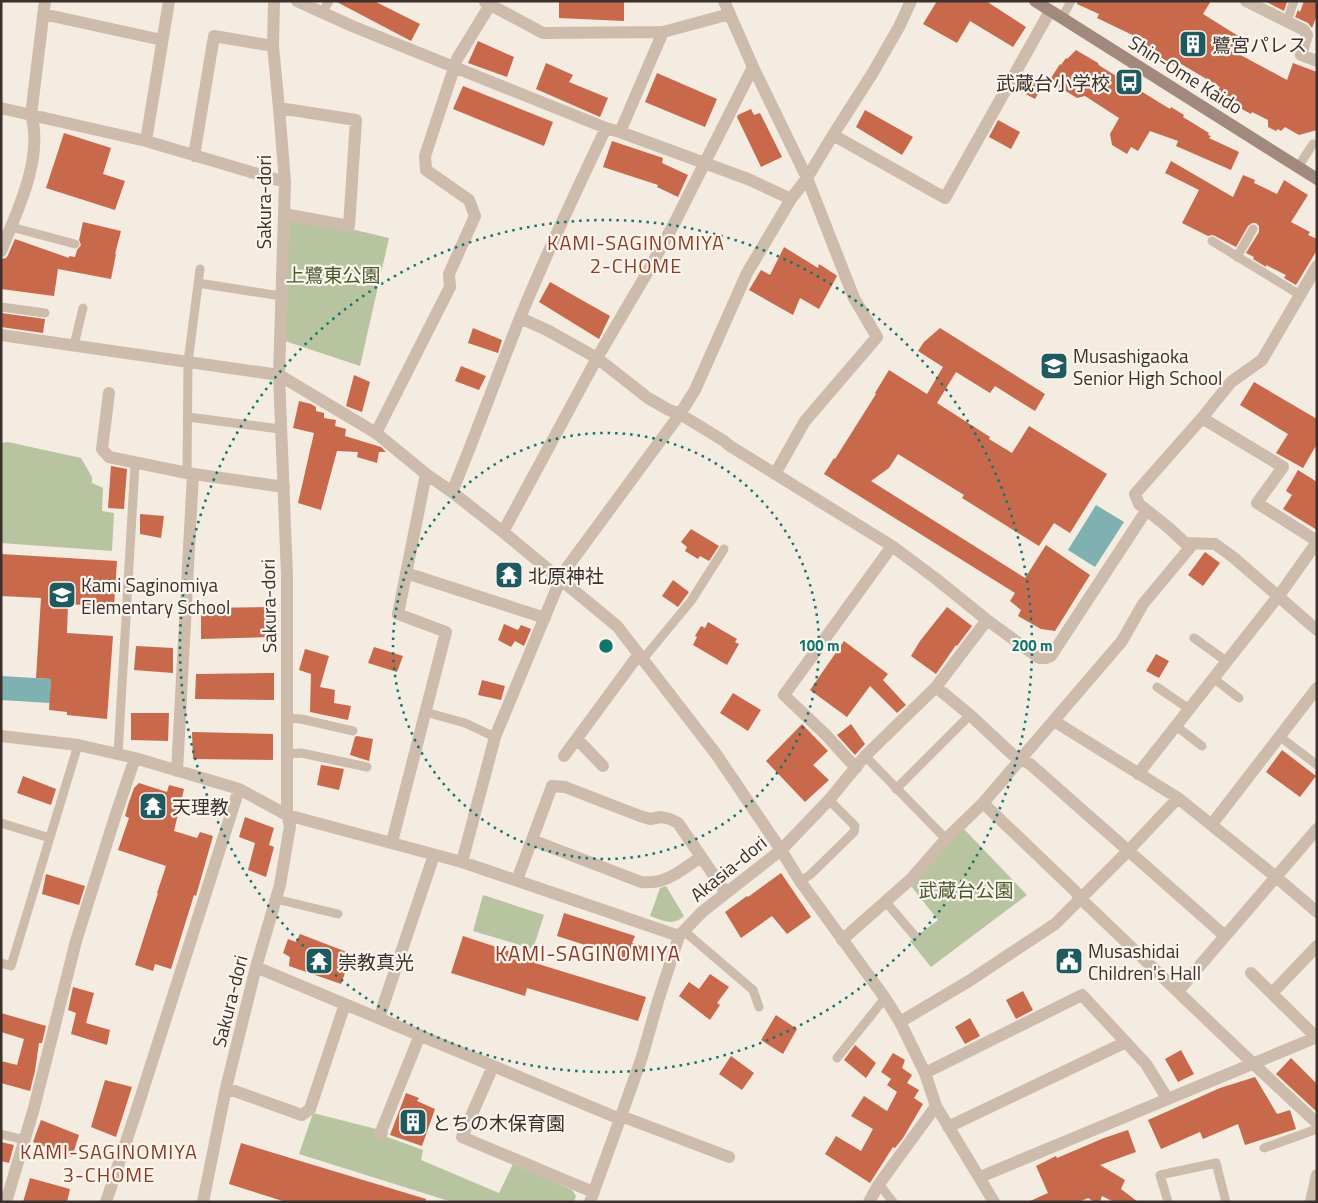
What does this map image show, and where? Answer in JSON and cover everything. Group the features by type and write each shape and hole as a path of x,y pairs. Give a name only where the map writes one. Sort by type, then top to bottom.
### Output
{"main road":[{"name":"Shin-Ome Kaido","path":"1035,1 1317,179"}],"street":[{"path":"146,142 169,1"},
{"name":"Sakura-dori","path":"203,1202 226,1088 256,967 280,885 290,826 287,815 287,575 279,374 285,182 273,46 274,1"},
{"path":"297,1 352,26 606,128 704,162 748,179 791,199"},
{"path":"724,1 752,67 807,178 854,298 877,338 805,421 775,474"},
{"path":"462,862 495,737 560,578 680,414 695,390 747,273 791,199 807,178 881,58 911,1"},
{"path":"1246,1 1304,30 1307,35 1301,55 1317,61"},
{"path":"376,433 450,287 449,274 475,216 468,200 426,170 425,156 457,59 489,3 543,32 664,32 730,14"},
{"path":"1,251 28,183 35,126 31,115 44,8 162,40"},
{"path":"833,135 946,198 1050,11"},
{"path":"620,132 664,32"},
{"path":"194,156 214,36 273,46"},
{"path":"504,532 597,358 675,222 752,67"},
{"path":"1,108 146,142 285,182"},
{"path":"279,108 356,120 349,226 284,214"},
{"path":"452,492 520,318 553,241 606,128"},
{"path":"1317,266 1262,360 1231,382 1135,494 1139,504 1146,511 1185,543 1215,544 1233,557 1317,630"},
{"path":"520,318 547,330 597,358 648,398 724,440 730,446 892,546 1039,658 1051,656 1146,511"},
{"path":"1,335 279,374 376,433 426,474 504,532 617,626 716,754 800,881 885,998 900,1022 925,1073 936,1106 994,1202"},
{"path":"109,392 102,449 109,457 135,464 190,474 284,487"},
{"path":"1138,774 1278,596 1317,542 1257,503 1283,466 1202,418"},
{"path":"177,771 190,474"},
{"path":"392,842 446,632 398,614 426,474"},
{"path":"842,940 911,879 983,803 1122,641 1143,604 1193,544"},
{"path":"856,768 826,735 784,695 892,546"},
{"path":"406,573 545,618"},
{"name":"Akasia-dori","path":"591,1197 621,1118 642,1057 658,1001 682,934 702,912 781,850 829,800 865,756 936,687 987,620"},
{"path":"564,756 641,657"},
{"path":"936,687 970,715 1013,755 1030,764 1225,936"},
{"path":"1212,824 1317,688"},
{"path":"1054,721 1178,798 1317,912"},
{"path":"1,736 78,745 135,758 239,789 287,815 462,862 682,934"},
{"path":"577,738 603,766"},
{"path":"6,1202 34,1108 76,941 135,758"},
{"path":"517,880 552,786 565,787 650,819 661,817 678,823 726,893"},
{"path":"106,1202 239,789"},
{"path":"900,1022 969,981 1055,924 1178,798"},
{"path":"983,803 1252,1064 1317,1123"},
{"path":"1178,991 1317,829"},
{"path":"532,840 642,882 650,883 668,878 701,857"},
{"path":"379,1018 434,854"},
{"path":"1272,993 1317,946"},
{"path":"256,967 621,1118 729,1157"},
{"path":"980,1177 1316,1037 1251,973"},
{"path":"925,1073 1082,995 1146,1064 1167,1098"},
{"path":"226,1088 302,1115 310,1109 345,1004"},
{"path":"380,1134 420,1036"},
{"path":"948,1127 1126,1042"},
{"path":"493,1066 462,1136 591,1197"},
{"path":"870,1202 879,1184 936,1106"},
{"path":"1311,1202 1317,1175"}],"lane":[{"path":"322,13 329,1"},
{"path":"1062,18 1071,1"},
{"path":"1287,21 1294,1"},
{"path":"1298,167 1313,144"},
{"path":"11,227 75,244"},
{"path":"1237,257 1253,229"},
{"path":"1212,241 1300,295"},
{"path":"190,474 188,362 200,269"},
{"path":"198,283 281,296"},
{"path":"1,307 45,313"},
{"path":"74,346 83,308"},
{"path":"188,417 280,429"},
{"path":"118,754 135,464"},
{"path":"641,657 691,601 724,548"},
{"path":"1194,638 1226,661"},
{"path":"1213,678 1239,698"},
{"path":"1157,687 1189,709"},
{"path":"425,712 465,723 495,737"},
{"path":"896,789 970,715"},
{"path":"287,718 301,719 353,731"},
{"path":"1176,726 1202,746"},
{"path":"1279,736 1317,765"},
{"path":"1,963 11,966 78,745"},
{"path":"287,754 301,753 367,767"},
{"path":"865,756 946,840"},
{"path":"800,881 810,874 854,832 854,826 829,800"},
{"path":"1,823 50,838"},
{"path":"276,898 338,914"},
{"path":"886,901 914,935"},
{"path":"682,934 753,990 759,1007"},
{"path":"837,1058 885,998"},
{"path":"1264,1148 1317,1129"},
{"path":"1,1134 24,1140"},
{"path":"1168,1202 1160,1174 1216,1163 1226,1202"},
{"path":"879,1184 893,1202"}],"green space":[{"name":"上鷺東公園","path":"287,218 351,229 389,238 360,366 285,341"},
{"path":"8,442 81,458 92,477 92,483 103,488 102,511 114,513 112,551 1,543 1,443"},
{"name":"武蔵台公園","path":"963,828 1027,895 931,967 910,941 938,920 911,886"},
{"path":"666,886 684,916 672,922 650,916 660,888"},
{"path":"483,895 544,915 533,949 473,931"},
{"path":"313,1113 388,1132 387,1137 423,1150 421,1160 499,1193 513,1164 572,1190 576,1196 574,1202 452,1202 299,1154"}],"water":[{"path":"1096,505 1124,522 1095,567 1068,550"},
{"path":"1,676 51,679 50,703 1,700"}],"building":[{"path":"335,1 374,1 420,24 411,41"},
{"path":"559,1 624,1 624,21 559,18"},
{"path":"937,1 986,1 1026,27 1013,47 970,21 957,43 923,24"},
{"path":"1077,1 1211,1 1203,14 1243,39 1235,52 1287,80 1293,63 1317,72 1317,130 1299,135 1285,127 1281,131 1278,129 1276,131 1268,127 1268,120 1252,112 1251,114 1216,94 1220,87 1176,61 1174,65 1144,48 1147,42 1097,18 1099,14 1077,4"},
{"path":"1265,1 1285,1 1287,2 1284,11"},
{"path":"1304,1 1317,1 1317,15 1312,28 1308,23 1295,17 1298,10 1300,12"},
{"path":"478,41 514,57 507,77 468,63"},
{"path":"1076,50 1170,109 1171,107 1184,115 1183,117 1209,133 1208,135 1211,136 1209,138 1239,152 1231,170 1176,146 1178,141 1150,131 1138,151 1131,147 1127,154 1112,145 1110,134 1119,118 1085,96 1077,98 1049,81 1060,64"},
{"path":"546,63 573,75 569,82 608,98 600,117 536,89"},
{"path":"657,73 717,99 705,127 645,102"},
{"path":"1024,75 1042,86 1035,99 1016,89"},
{"path":"463,86 553,122 544,146 453,109"},
{"path":"751,109 754,115 760,113 782,157 761,167 737,117"},
{"path":"865,110 913,137 902,155 856,127"},
{"path":"998,120 1020,132 1011,149 989,137"},
{"path":"64,133 111,148 103,174 125,181 115,210 46,188"},
{"path":"612,141 663,158 662,163 688,175 678,197 657,187 658,185 603,167"},
{"path":"1171,161 1233,197 1243,175 1255,180 1254,183 1277,194 1284,180 1308,195 1291,222 1310,232 1308,235 1317,239 1317,250 1296,285 1284,278 1286,275 1266,265 1266,267 1246,253 1259,232 1259,226 1256,223 1248,226 1236,247 1215,236 1208,236 1182,223 1199,190 1165,173"},
{"path":"83,222 121,231 111,279 58,269 54,296 1,289 1,259 6,258 15,239 69,258 69,256 75,257 81,245 79,240"},
{"path":"784,247 818,268 819,264 837,276 819,309 800,298 793,315 749,290 761,270 770,275"},
{"path":"550,282 610,316 599,339 539,302"},
{"path":"1,313 45,319 43,333 1,327"},
{"path":"473,328 502,340 498,353 468,343"},
{"path":"940,328 1045,394 1035,411 995,386 990,393 956,372 937,403 1012,453 1029,426 1107,474 1070,533 1054,523 1039,546 962,498 964,495 898,454 889,468 871,481 1025,578 1046,545 1090,575 1055,631 1041,629 1018,616 1021,610 1010,601 1015,593 824,474 876,394 889,370 927,394 943,367 918,351 924,342"},
{"path":"461,366 486,376 479,390 455,381"},
{"path":"354,375 370,382 362,412 346,406"},
{"path":"1254,382 1317,419 1317,444 1303,468 1276,453 1288,434 1240,405"},
{"path":"299,401 316,407 316,411 324,413 324,418 336,420 335,426 346,429 345,436 381,447 386,452 379,452 377,463 357,457 358,452 337,451 321,510 298,503 314,433 293,428"},
{"path":"111,466 127,469 124,509 108,508"},
{"path":"1298,470 1317,482 1317,530 1283,509 1292,495 1286,491"},
{"path":"140,514 164,516 161,538 140,534"},
{"path":"691,529 719,546 709,561 700,556 698,559 685,551 687,547 681,542"},
{"path":"1205,552 1220,563 1203,586 1188,575"},
{"path":"1,554 117,561 114,607 68,604 67,633 113,636 107,719 67,715 67,712 49,710 51,679 36,678 41,598 1,596"},
{"name":"北原神社","path":"510,561 523,567 518,579 515,578 513,583 502,579"},
{"path":"673,580 689,592 678,607 662,596"},
{"path":"272,607 270,637 201,639 201,608"},
{"path":"947,607 972,626 936,674 911,656 920,641"},
{"path":"708,622 737,639 735,642 739,644 727,665 693,645 697,637 695,636 701,626 705,628"},
{"path":"504,624 518,630 521,625 531,629 524,646 515,641 511,647 498,640"},
{"path":"844,641 888,674 883,680 906,705 897,713 870,686 847,717 810,690"},
{"path":"136,646 173,648 173,673 134,670"},
{"path":"374,647 403,656 397,672 368,663"},
{"path":"305,649 329,656 320,687 335,690 334,703 351,706 348,720 310,712 311,674 299,670"},
{"path":"1156,654 1169,661 1159,678 1146,671"},
{"path":"274,673 274,700 195,699 196,674"},
{"path":"482,680 505,686 501,700 478,695"},
{"path":"733,693 761,710 748,731 720,713"},
{"path":"131,713 169,713 168,741 131,740"},
{"path":"802,724 828,751 813,765 829,780 805,802 766,761"},
{"path":"851,724 865,744 855,755 837,735"},
{"path":"192,732 273,734 273,760 193,759"},
{"path":"355,737 373,739 369,761 350,755"},
{"path":"1282,750 1316,776 1300,797 1266,772"},
{"path":"321,765 344,769 339,790 317,785"},
{"path":"23,776 56,789 51,805 17,793"},
{"path":"139,783 167,792 169,785 184,789 174,831 197,838 200,832 213,836 196,896 194,895 171,969 155,964 153,971 135,965 166,866 118,850 129,818 125,816 128,805 134,788"},
{"path":"245,817 274,828 269,845 274,847 266,877 248,870 255,843 239,837"},
{"path":"781,873 811,917 787,934 772,916 741,938 725,912"},
{"path":"46,874 85,886 79,905 42,894"},
{"path":"564,913 635,936 632,943 644,947 641,963 557,936"},
{"name":"崇教真光","path":"300,934 352,954 341,984 289,966 290,957 283,953 288,939 296,942"},
{"path":"463,936 536,960 535,963 646,997 638,1021 527,988 525,996 451,973"},
{"path":"710,974 729,987 717,1003 720,1005 710,1020 679,996 689,982 699,989"},
{"path":"73,987 94,993 86,1023 110,1030 107,1045 71,1034 76,1013 68,1010"},
{"path":"1023,991 1033,1010 1016,1019 1006,1000"},
{"path":"1,1013 46,1026 42,1043 39,1043 30,1091 1,1083 1,1061 17,1065 24,1039 1,1032"},
{"path":"776,1015 797,1029 783,1054 761,1040"},
{"path":"970,1018 980,1036 965,1044 955,1027"},
{"path":"855,1045 876,1063 866,1078 844,1060"},
{"path":"1181,1050 1194,1074 1178,1082 1165,1059"},
{"path":"893,1053 905,1060 902,1068 912,1075 907,1083 919,1090 914,1098 923,1104 903,1138 895,1148 893,1147 870,1183 825,1154 836,1136 861,1151 873,1129 851,1116 864,1096 887,1111 897,1092 887,1085 891,1079 881,1072"},
{"path":"731,1056 754,1073 742,1090 719,1074"},
{"path":"1291,1058 1317,1084 1317,1112 1276,1074"},
{"path":"1255,1077 1277,1114 1290,1110 1296,1129 1245,1145 1238,1124 1203,1139 1200,1132 1161,1149 1148,1120 1220,1088"},
{"path":"105,1080 132,1087 116,1137 91,1127"},
{"name":"とちの木保育園","path":"406,1093 419,1098 417,1101 435,1109 422,1146 390,1135"},
{"path":"41,1120 79,1135 72,1157 33,1142"},
{"path":"1128,1130 1136,1152 1100,1165 1125,1180 1121,1189 1138,1202 1114,1202 1102,1196 1100,1202 1094,1202 1088,1198 1079,1202 1028,1202 1048,1193 1036,1166 1056,1156 1057,1158"},
{"path":"1,1142 14,1145 9,1163 1,1161"},
{"path":"241,1143 426,1199 425,1202 286,1202 229,1184"},
{"path":"30,1178 70,1189 67,1202 23,1202"}],"place":[{"name":"鷺宮パレス","path":"1193,44"},
{"name":"武蔵台小学校","path":"1129,82"},
{"name":"Musashigaoka Senior High School","path":"1054,366"},
{"name":"北原神社","path":"509,575"},
{"name":"Kami Saginomiya Elementary School","path":"62,595"},
{"name":"天理教","path":"153,806"},
{"name":"崇教真光","path":"319,961"},
{"name":"Musashidai Children's Hall","path":"1069,961"},
{"name":"とちの木保育園","path":"413,1122"}],"district":[{"name":"KAMI-SAGINOMIYA 2-CHOME","path":"636,254"},
{"name":"KAMI-SAGINOMIYA","path":"588,953"},
{"name":"KAMI-SAGINOMIYA 3-CHOME","path":"109,1162"}]}
